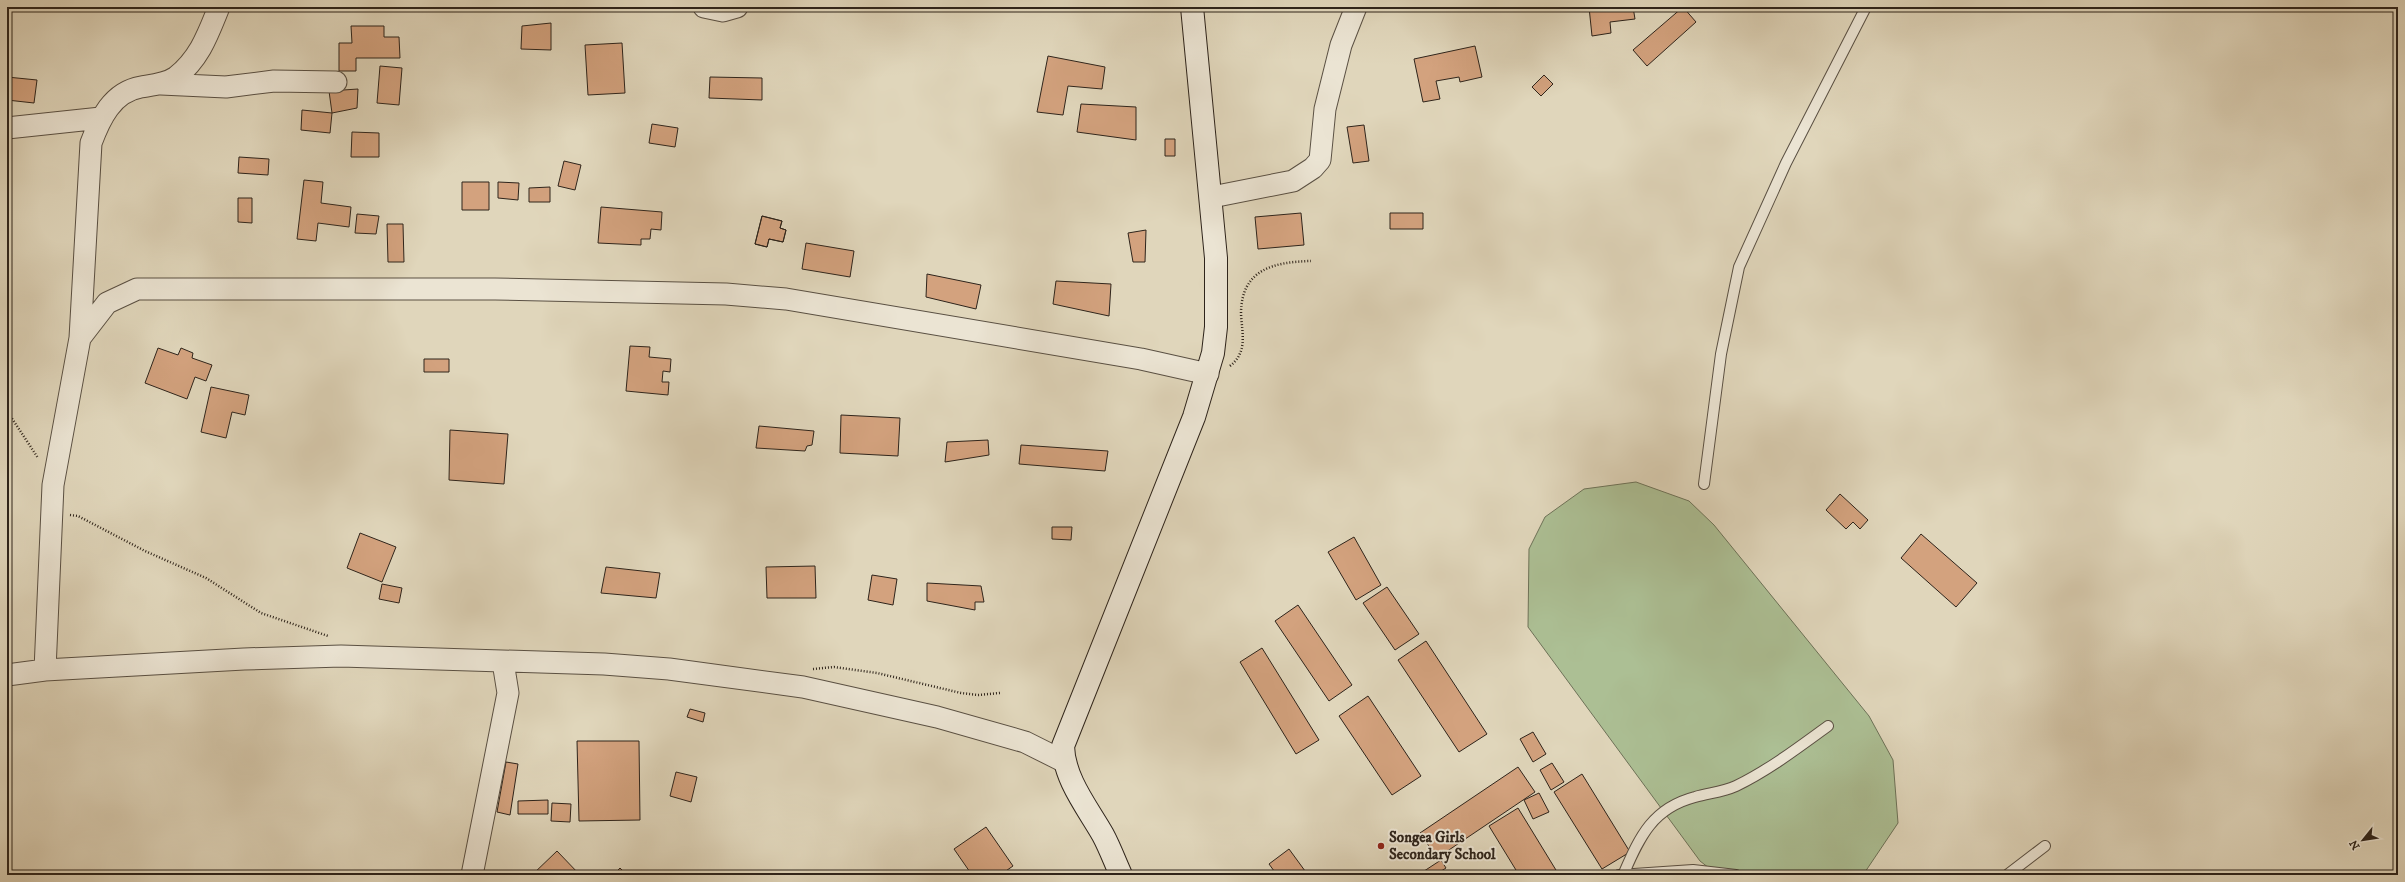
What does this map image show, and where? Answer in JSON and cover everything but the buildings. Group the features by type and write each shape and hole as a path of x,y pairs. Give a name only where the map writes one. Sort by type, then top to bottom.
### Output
{"street":[{"path":"160,84 175,78 194,61 203,45 219,7"},
{"path":"704,7 723,11 737,7"},
{"path":"1121,875 1104,837 1069,777 1063,761 1063,746 1178,460 1209,373 1216,327 1216,258 1212,197 1192,7"},
{"path":"1212,197 1294,181 1313,168 1320,160 1325,108 1352,9"},
{"path":"45,670 53,485 80,338 91,143 101,118 116,98 132,88 160,84 226,87 274,81 336,82"},
{"path":"7,128 101,118"},
{"path":"80,338 107,303 137,289 487,289 726,294 786,299 1141,359 1209,373"},
{"path":"7,675 45,670 244,658 341,656 604,664 669,669 803,687 937,717 1025,742 1063,761"},
{"path":"472,875 493,759 508,693 503,662"}],"lane":[{"path":"1704,484 1721,354 1739,267 1786,163 1866,7"},
{"path":"1622,874 1653,819 1675,804 1721,792 1757,775 1828,726"},
{"path":"2007,875 2045,846"},
{"path":"1622,874 1693,870 1736,875"}],"path":[{"path":"1209,373 1229,367 1241,350 1244,334 1242,302 1247,288 1256,275 1266,267 1279,264 1312,261"},
{"path":"7,411 39,459"},
{"path":"51,516 78,516 145,551 206,578 261,613 335,638"},
{"path":"808,670 834,667 896,676 961,694 978,695 1000,693"}],"green space":[{"path":"1636,482 1689,501 1714,525 1869,716 1893,760 1898,823 1863,875 1718,875 1700,861 1528,627 1529,549 1545,517 1584,489"}],"place":[{"name":"Songea Girls Secondary School","path":"1381,846"}]}
